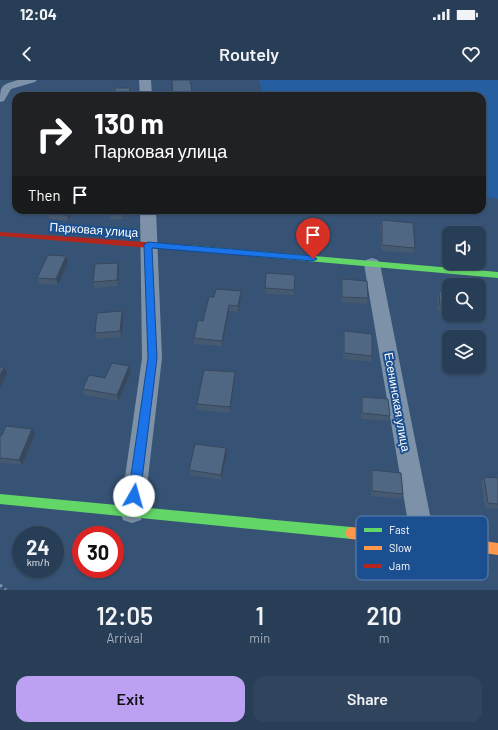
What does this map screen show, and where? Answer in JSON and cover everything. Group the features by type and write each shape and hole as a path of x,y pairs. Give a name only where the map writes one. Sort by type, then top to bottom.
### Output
{"street":[{"path":"0,98 7,87 30,80"},
{"path":"145,80 146,92"},
{"path":"132,512 152,358 148,214"},
{"name":"Парковая улица","path":"0,234 498,275"},
{"name":"Есенинская улица","path":"372,264 419,516"},
{"path":"0,499 356,534"},
{"path":"488,548 498,549"}],"path":[{"path":"0,585 6,590"}],"shaded area":[{"path":"259,80 498,80 498,199 486,197 486,92 262,92"}],"building":[{"path":"172,80 190,80 192,91 173,92"},
{"path":"115,88 130,88 130,92 114,92"},
{"path":"382,220 413,223 415,248 382,245"},
{"path":"48,255 66,256 56,279 37,278"},
{"path":"118,263 117,280 93,282 95,264"},
{"path":"266,273 295,275 294,290 265,288"},
{"path":"342,279 367,281 368,298 342,297"},
{"path":"216,289 241,291 238,306 229,305 222,341 194,338 198,320 203,321 209,297 214,297"},
{"path":"439,291 442,291 442,306 440,306"},
{"path":"122,311 120,331 95,333 97,313"},
{"path":"344,331 372,334 372,356 344,353"},
{"path":"112,363 129,366 117,395 83,389 89,375 105,378"},
{"path":"0,367 4,367 0,376"},
{"path":"204,370 235,372 230,407 197,404"},
{"path":"362,397 388,399 390,416 362,413"},
{"path":"6,426 32,429 19,460 0,458 0,435 2,435"},
{"path":"195,444 226,448 221,475 189,470"},
{"path":"372,470 401,473 403,494 372,491"},
{"path":"484,477 498,478 498,504 488,503"}],"traffic: fast":[{"path":"188,248 498,275"},
{"path":"0,499 351,533"}],"traffic: slow":[{"path":"351,533 356,533"},
{"path":"488,548 498,549"}],"traffic: jam":[{"path":"0,234 188,248"}],"route":[{"path":"134,496 152,358 148,245 313,259"}]}
